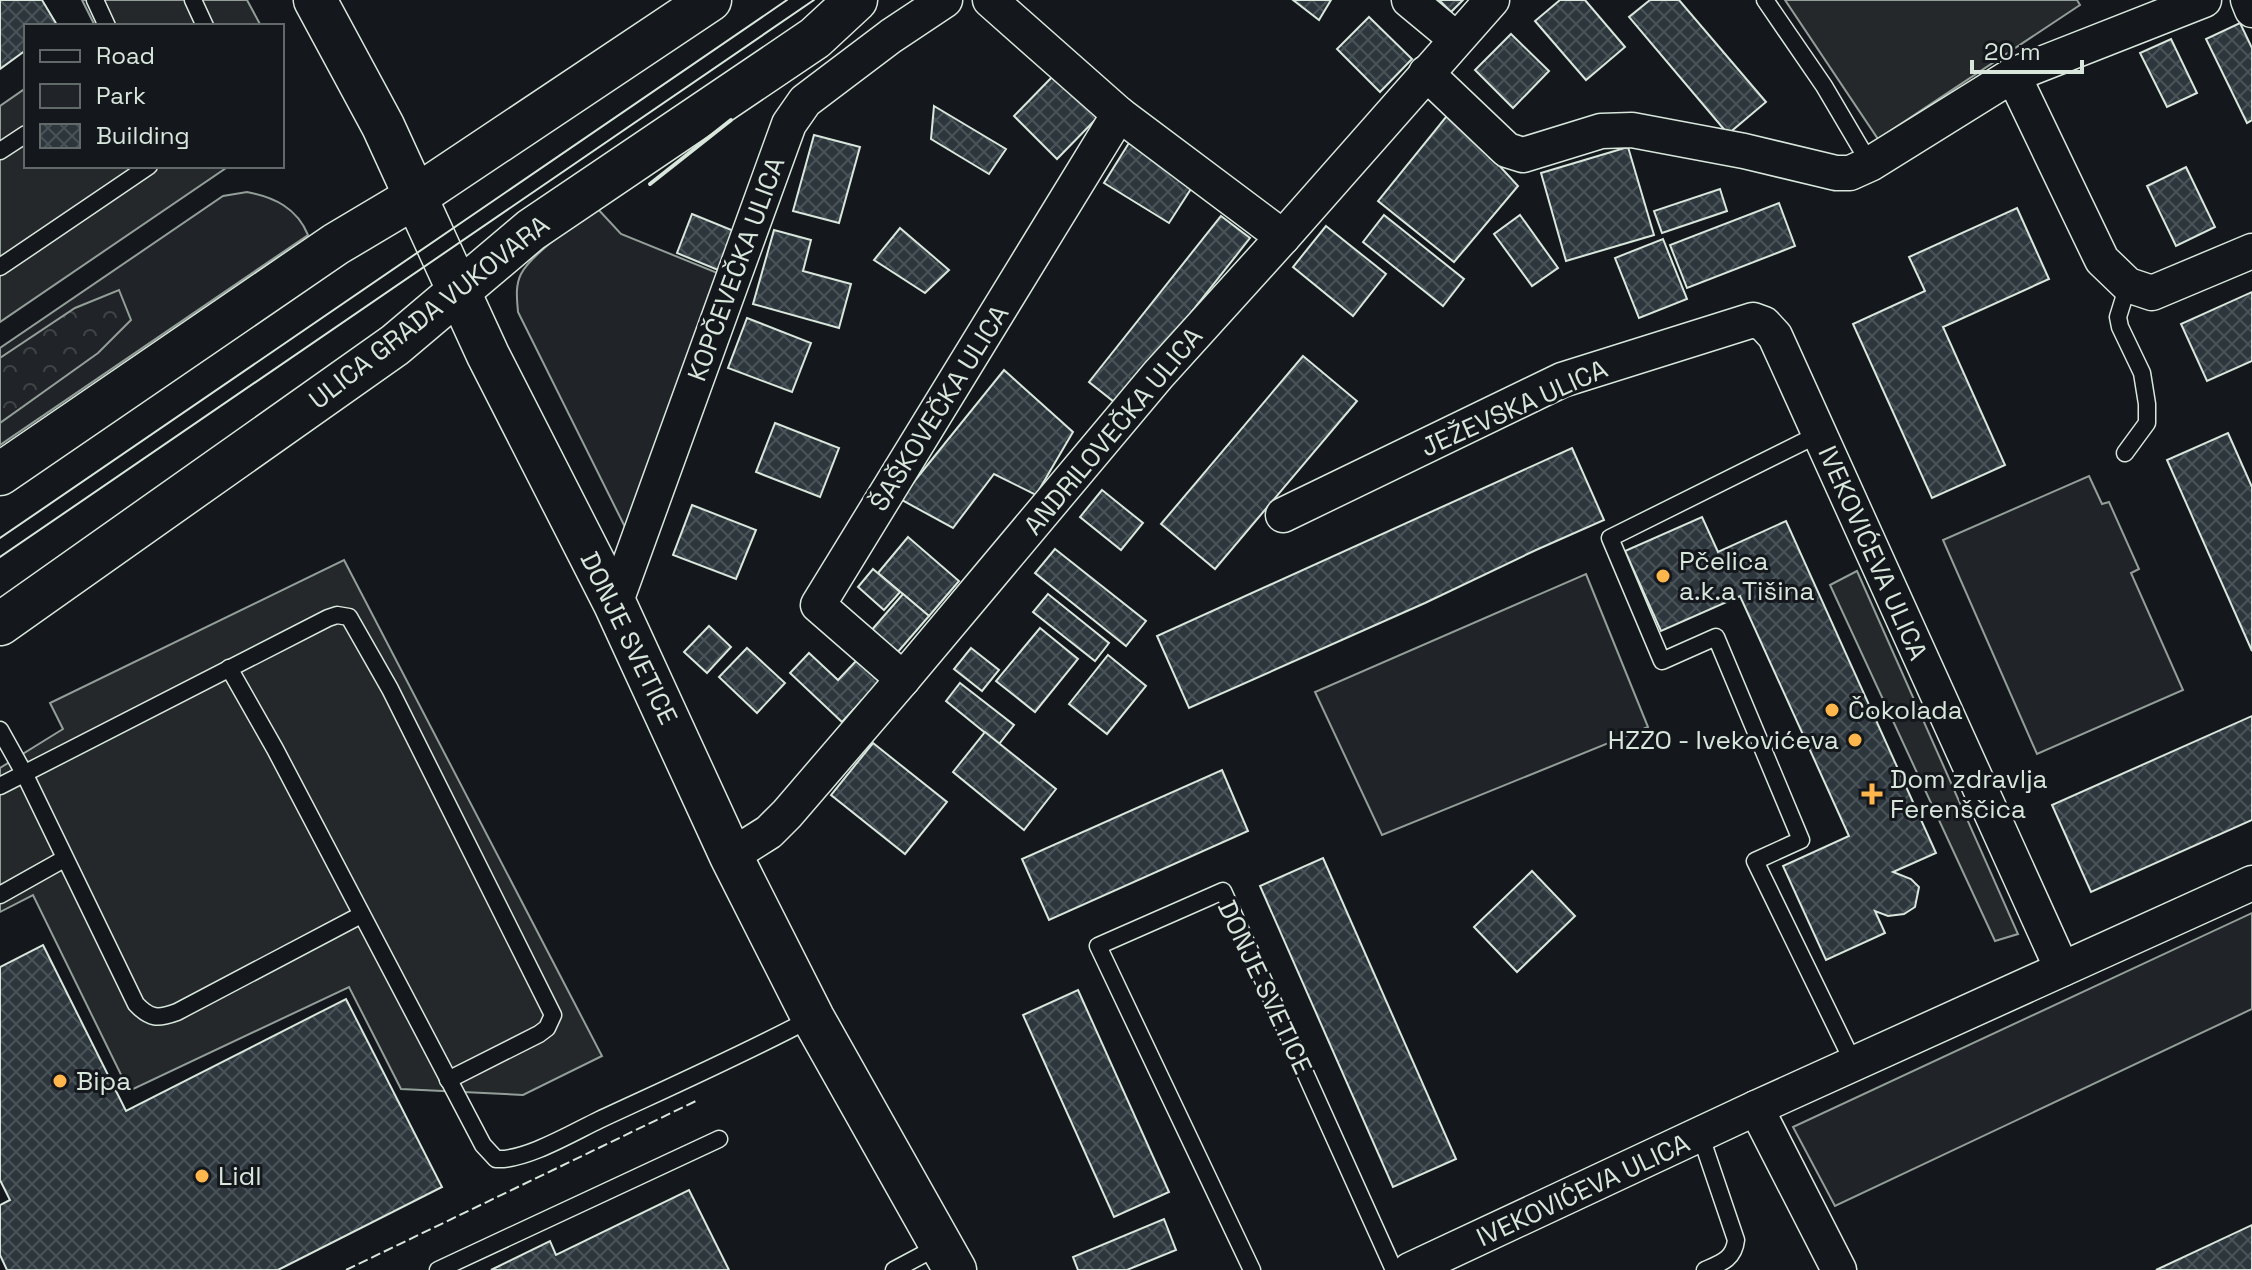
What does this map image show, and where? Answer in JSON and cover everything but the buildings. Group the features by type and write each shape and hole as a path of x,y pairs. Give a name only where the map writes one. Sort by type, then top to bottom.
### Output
{"street":[{"name":"DONJE SVETICE","path":"315,0 379,117 488,355 615,604 731,856 813,1018 948,1258"},
{"path":"0,474 336,244 415,197 710,0"},
{"name":"ULICA GRADA VUKOVARA","path":"0,624 395,345 531,230 815,38 856,0"},
{"name":"KOPČEVEČKA ULICA","path":"615,604 789,124 805,101 945,0"},
{"path":"990,0 1119,114 1283,237"},
{"path":"1409,0 1456,39"},
{"name":"ANDRILOVEČKA ULICA","path":"731,856 769,832 787,814 1158,375 1492,0"},
{"path":"1426,73 1507,150 1523,155 1601,131 1632,130 1744,151 1836,173 1850,173 1870,164 2013,75 2204,0"},
{"path":"2248,0 2252,10"},
{"path":"2013,75 2102,260 2128,285 2152,293 2252,251"},
{"name":"ŠAŠKOVEČKA ULICA","path":"903,679 818,605 1119,114"},
{"name":"IVEKOVIĆEVA ULICA","path":"1753,320 1764,324 1775,336 2062,969"},
{"name":"JEŽEVSKA ULICA","path":"1283,515 1562,380 1753,320"},
{"name":"IVEKOVIĆEVA ULICA","path":"1410,1270 1756,1108 2252,883"},
{"path":"1756,1108 1839,1270"}],"lane":[{"path":"95,0 106,24"},
{"path":"193,0 204,24"},
{"path":"1765,0 1824,86 1870,164"},
{"path":"0,151 24,135"},
{"path":"0,267 146,168"},
{"path":"2125,453 2147,423 2142,373 2118,317 2128,285"},
{"path":"1819,434 1610,538 1662,661 1716,637 1801,840 1755,861 1854,1064"},
{"path":"0,786 337,615 349,617 371,654 553,1015 547,1028 539,1034 448,1080"},
{"path":"229,668 275,749 483,1145 496,1159 518,1156 573,1132 813,1018"},
{"path":"0,730 136,1004 147,1016 160,1018 177,1012 361,915"},
{"path":"0,895 64,859"},
{"name":"DONJE SVETICE","path":"1252,1270 1098,946 1223,891 1394,1270"},
{"path":"1700,1134 1736,1240 1735,1251 1728,1259 1705,1270"},
{"path":"438,1270 719,1139"},
{"path":"894,1270 948,1258"}],"green space":[{"path":"247,192 284,205 298,218 308,235 0,445 0,348 223,196"},
{"path":"596,207 621,234 720,274 626,529 518,312 518,283 526,266"},
{"path":"119,290 131,320 98,353 0,423 0,358 75,308"},
{"path":"2089,476 2102,504 2109,502 2139,569 2131,573 2183,690 2037,754 1943,540"},
{"path":"1586,574 1648,727 1382,835 1315,692"},
{"path":"2252,913 2252,1009 1835,1206 1793,1127"}],"shaded area":[{"path":"82,0 247,0 260,24 94,24"},
{"path":"1785,0 2077,0 2080,5 1878,139"},
{"path":"24,89 24,168 226,168 0,322 0,106"},
{"path":"344,560 602,1056 523,1095 401,1089 349,987 129,1091 33,895 0,912 0,768 63,729 50,703"},
{"path":"1857,571 2018,934 1995,941 1830,585"}],"tram line":[{"path":"0,538 787,0"},
{"path":"0,557 814,0"}],"fence":[{"path":"346,1270 698,1100"}],"wall":[{"path":"650,184 731,120"}],"place":[{"name":"Pčelica a.k.a Tišina","path":"1663,576"},
{"name":"Čokolada","path":"1832,710"},
{"name":"HZZO - Ivekovićeva","path":"1855,740"},
{"name":"Dom zdravlja Ferenščica","path":"1872,794"},
{"name":"Bipa","path":"60,1081"},
{"name":"Lidl","path":"202,1176"}]}
